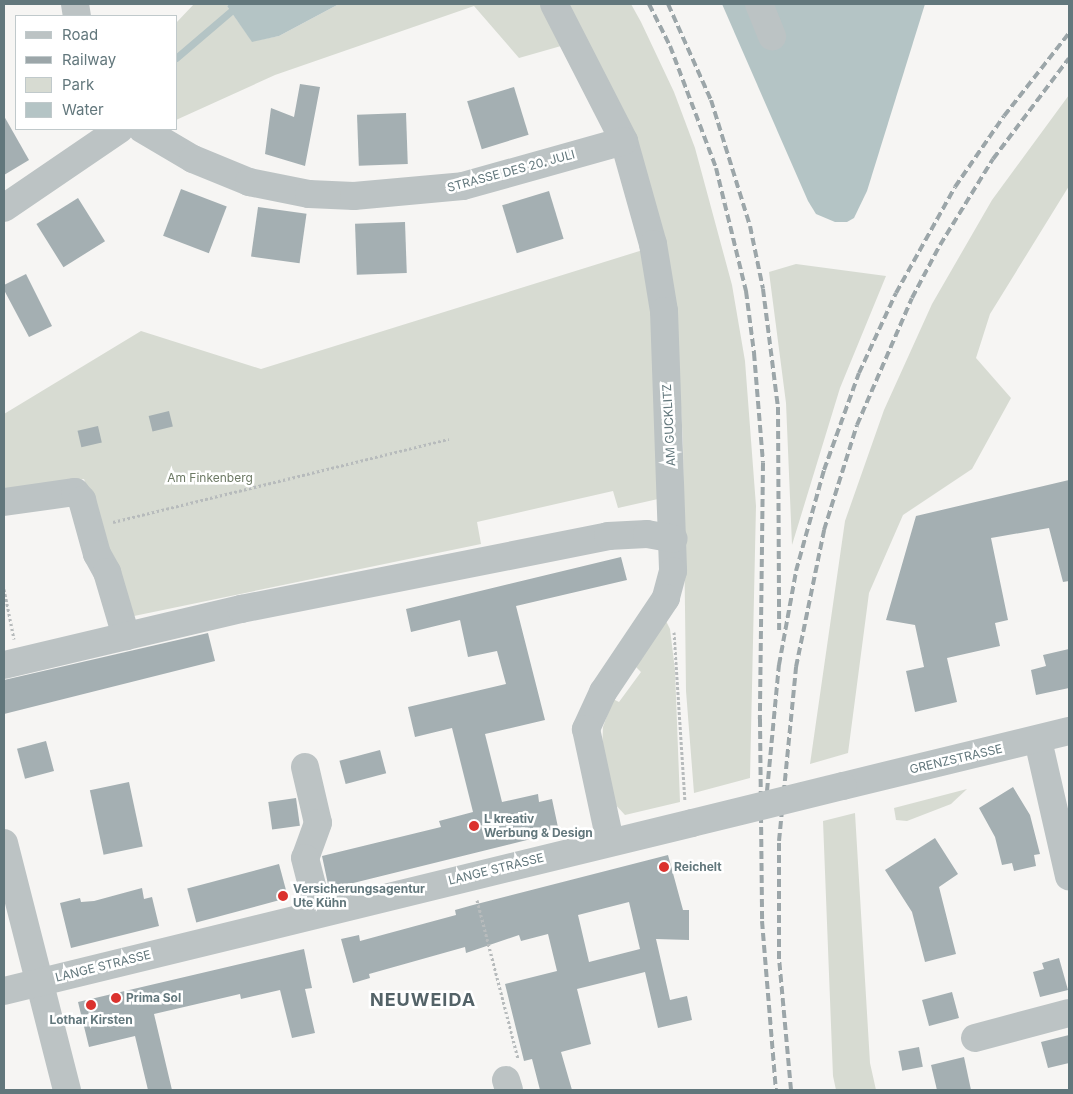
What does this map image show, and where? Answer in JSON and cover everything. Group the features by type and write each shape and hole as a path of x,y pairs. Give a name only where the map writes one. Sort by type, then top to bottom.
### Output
{"street":[{"name":"AM GUCKLITZ","path":"554,4 624,141 653,244 661,292 674,539 673,571 666,598 603,692 586,730 610,841"},
{"path":"759,4 772,37"},
{"path":"4,208 119,130"},
{"name":"STRASSE DES 20. JULI","path":"144,130 193,159 249,182 309,194 354,196 463,186 624,141"},
{"path":"4,502 75,492 82,500 126,636"},
{"path":"11,663 241,609 608,536 647,534 674,539"},
{"name":"GRENZSTRASSE","path":"843,786 1069,731"},
{"path":"1038,740 1069,877"},
{"path":"305,767 318,823 305,858 319,913"},
{"name":"LANGE STRASSE","path":"4,991 610,841 843,786"},
{"path":"4,843 67,1090"},
{"path":"975,1038 1069,1013"}],"path":[{"path":"90,528 449,439"},
{"path":"4,589 11,663"},
{"path":"666,598 678,647 685,802 692,823"},
{"path":"471,875 520,1065 508,1085"}],"green space":[{"path":"194,4 230,4 227,6 252,41 279,36 339,4 543,4 568,44 519,58 474,6 275,75 178,119 178,21"},
{"path":"563,4 631,4 641,22 674,92 695,148 732,285 745,361 756,506 750,778 694,793 686,691 683,444 677,335"},
{"path":"1069,95 1069,186 990,314 976,358 1011,398 972,469 903,515 869,593 848,753 810,764 845,521 884,410 932,304 992,200"},
{"name":"Am Finkenberg","path":"646,249 654,318 658,499 618,508 613,491 477,522 481,544 134,616 122,601 84,479 4,497 4,414 141,331 261,369"},
{"path":"796,264 886,276 840,388 792,545 786,403 769,272"},
{"path":"666,621 670,629 675,670 680,802 625,815 613,802 602,752 603,727 613,699 619,702 641,672 636,667"},
{"path":"967,789 951,804 907,821 896,820 894,808"},
{"path":"855,813 870,1063 876,1090 836,1090 833,1076 823,821"}],"water":[{"path":"230,4 339,4 279,36 252,42 227,6"},
{"path":"722,4 925,4 867,191 854,218 847,222 835,222 816,214 808,201"}],"building":[{"path":"300,84 320,87 305,166 265,154 271,108 294,117"},
{"path":"514,87 529,135 482,149 467,101"},
{"path":"406,113 408,164 359,166 357,115"},
{"path":"4,116 29,160 4,175"},
{"path":"181,189 227,207 209,253 163,236"},
{"path":"549,191 564,239 517,253 502,205"},
{"path":"78,198 105,241 63,267 36,224"},
{"path":"258,207 307,214 300,263 251,257"},
{"path":"405,222 407,273 357,275 355,224"},
{"path":"26,274 52,326 29,337 4,290 4,285"},
{"path":"169,411 173,427 152,432 149,416"},
{"path":"98,426 102,443 81,447 78,431"},
{"path":"1069,480 1069,581 1063,582 1049,528 991,538 1008,620 995,623 1000,646 947,658 957,702 915,712 906,671 924,667 915,625 886,620 916,516"},
{"path":"621,557 627,580 516,606 545,720 485,734 502,802 538,794 539,802 552,799 559,832 329,889 322,856 441,827 439,821 473,812 452,728 415,737 408,707 506,684 497,651 468,657 460,620 411,632 406,609"},
{"path":"208,633 215,661 4,714 4,680"},
{"path":"1069,649 1069,688 1036,695 1031,670 1046,666 1043,655"},
{"path":"46,741 54,771 25,779 17,749"},
{"path":"380,750 386,773 346,784 339,761"},
{"path":"129,782 143,847 104,855 90,790"},
{"path":"1013,787 1030,815 1040,854 1034,855 1036,866 1014,871 1012,863 1002,865 995,837 979,808"},
{"path":"296,798 300,826 272,830 268,802"},
{"path":"935,838 958,874 939,887 956,954 925,962 912,912 885,870"},
{"path":"668,855 683,910 689,910 689,940 656,939 670,1000 687,996 692,1020 658,1028 645,972 577,989 591,1044 561,1052 572,1090 540,1090 532,1059 524,1061 505,984 557,971 548,934 521,941 519,935 466,953 465,947 369,974 370,978 353,983 341,939 359,935 360,941 456,915 455,910","holes":["629,902 640,949 589,962 578,915"]},
{"path":"279,864 288,898 196,922 187,889"},
{"path":"142,888 144,899 152,897 159,926 71,948 60,903 80,898 81,902 94,901"},
{"path":"304,949 312,988 305,989 315,1033 292,1038 280,990 241,999 240,994 154,1014 172,1090 148,1090 135,1036 89,1047 78,1002"},
{"path":"1059,958 1068,990 1040,997 1033,972 1044,969 1042,963"},
{"path":"952,992 959,1018 929,1026 922,1000"},
{"path":"1069,1035 1069,1063 1048,1068 1041,1042"},
{"path":"919,1047 923,1067 902,1071 898,1051"},
{"path":"964,1057 971,1090 937,1090 931,1065"}],"waterway":[{"path":"178,56 231,11"}],"railway":[{"path":"649,4 670,46 716,168 746,291 754,353 763,463 760,719 762,921 776,1090"},
{"path":"668,4 711,100 750,226 763,289 778,407 779,630"},
{"path":"767,791 779,665 796,571 824,470 859,373 896,293 955,187 1004,116 1069,33"},
{"path":"791,1090 779,959 779,841 796,667 824,530 857,425 912,298 940,245 993,159 1069,58"}],"place":[{"name":"L kreativ Werbung & Design","path":"474,826"},
{"name":"Reichelt","path":"664,867"},
{"name":"Versicherungsagentur Ute Kühn","path":"283,896"},
{"name":"Prima Sol","path":"116,998"},
{"name":"Lothar Kirsten","path":"91,1005"}],"district":[{"name":"NEUWEIDA","path":"423,1000"}]}
